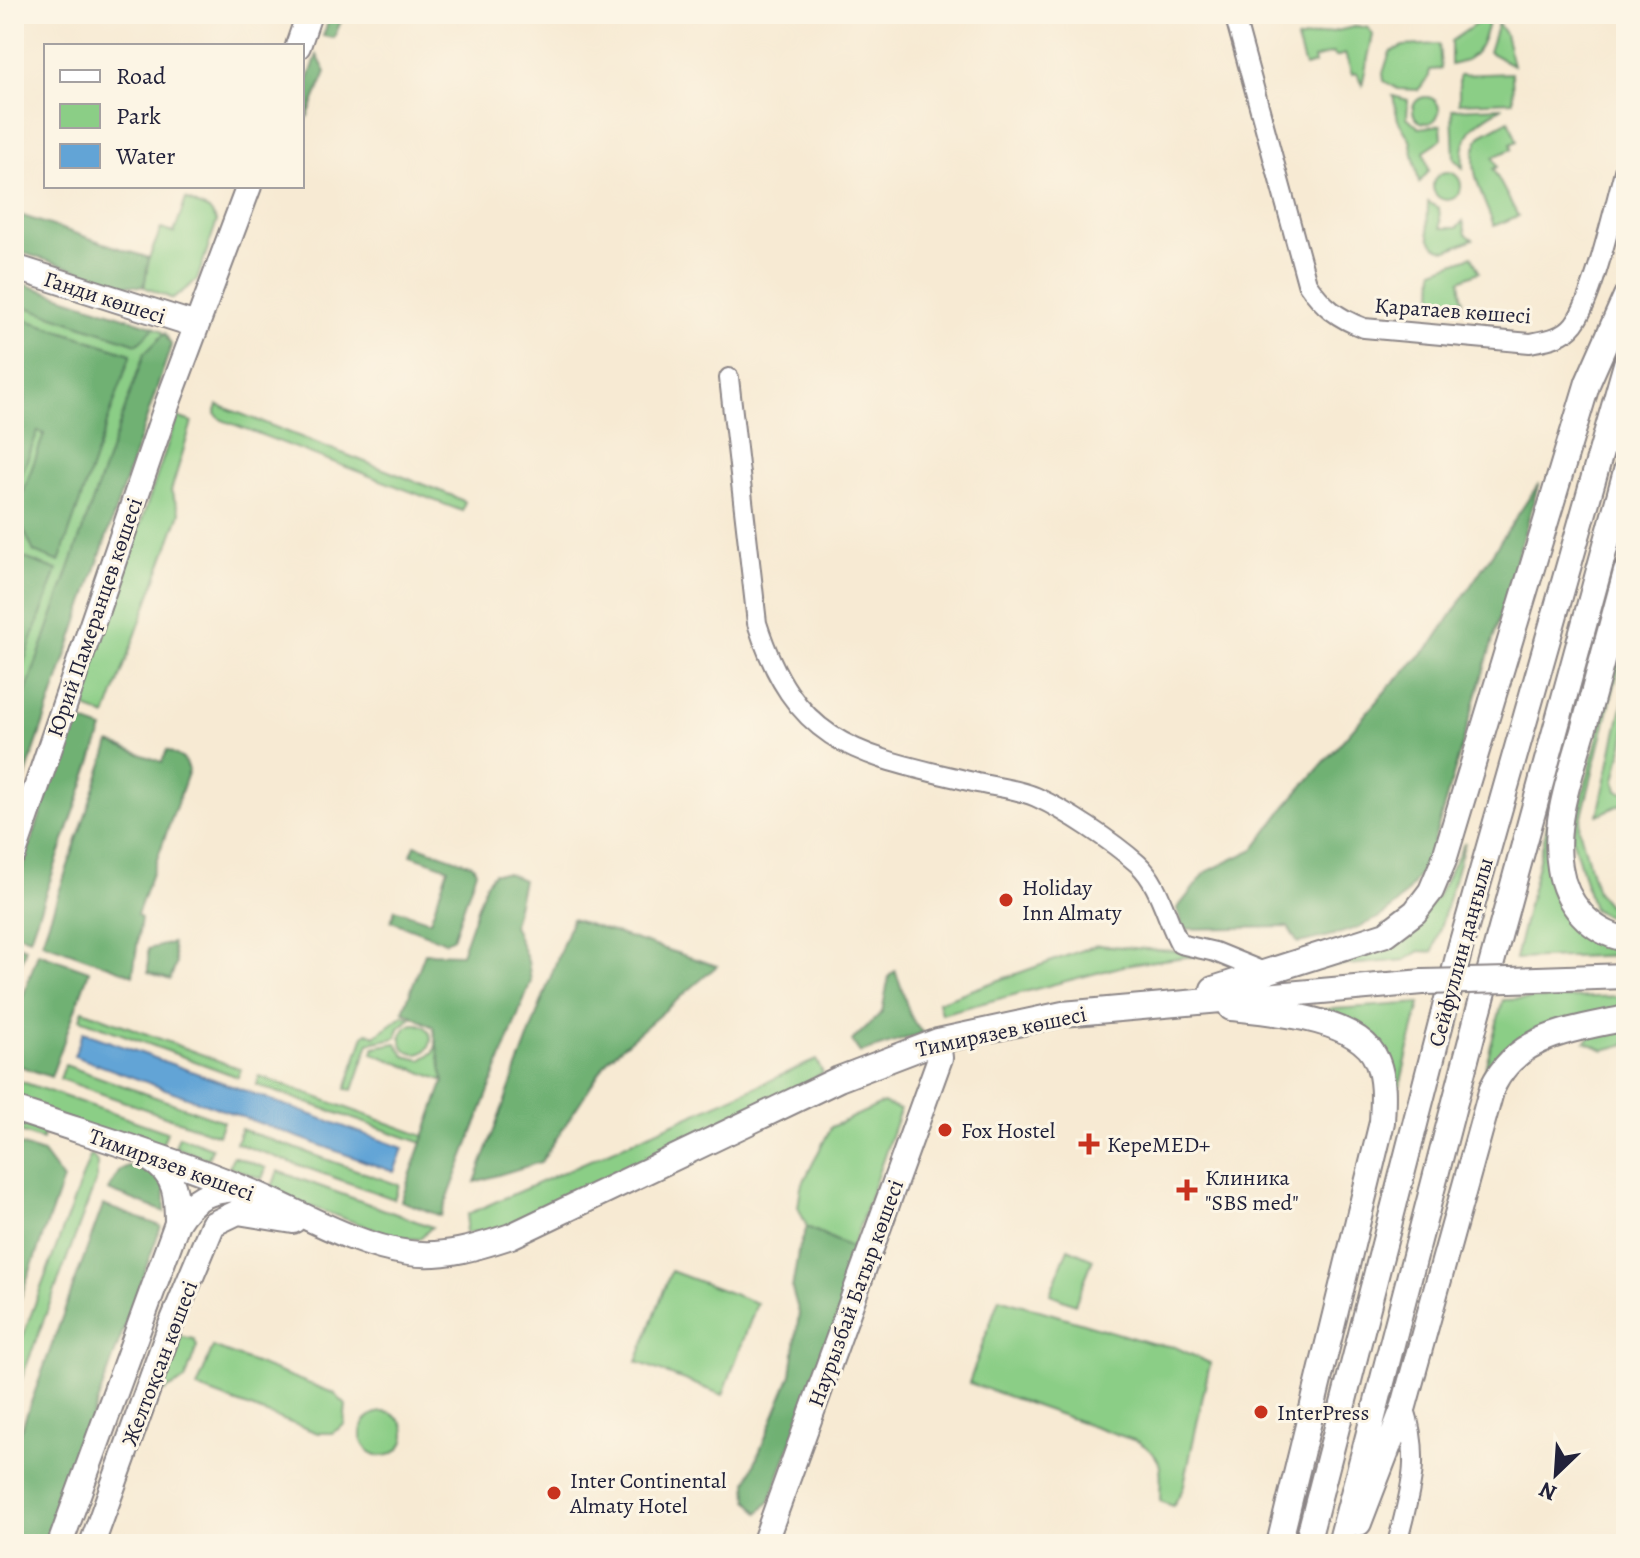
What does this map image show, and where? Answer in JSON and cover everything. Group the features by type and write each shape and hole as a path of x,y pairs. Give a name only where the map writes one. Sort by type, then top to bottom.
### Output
{"main road":[{"path":"299,44 309,14"},
{"name":"Юрий Памеранцев көшесі","path":"14,853 175,382 248,188"},
{"name":"Ганди көшесі","path":"14,267 196,325"},
{"path":"1177,1001 1386,934 1415,912 1431,891 1444,860 1588,382 1626,296"},
{"name":"Сейфуллин даңғылы","path":"1307,1544 1457,959 1626,364"},
{"name":"Сейфуллин даңғылы","path":"1340,1544 1481,1002 1626,471"},
{"path":"1626,572 1566,792 1559,868 1567,895 1582,916 1600,930 1626,939"},
{"name":"Тимирязев көшесі","path":"254,1214 326,1227 408,1253 438,1254 472,1249 511,1236 839,1079 938,1041 1063,1014 1177,1001 1423,982 1626,976"},
{"path":"1177,1001 1266,1012 1346,1031 1364,1043 1377,1059 1383,1085 1382,1122 1376,1151 1279,1544"},
{"path":"1351,1544 1404,1406 1492,1088 1501,1069 1514,1054 1530,1044 1626,1018"},
{"name":"Наурызбай Батыр көшесі","path":"764,1544 940,1058 938,1041"},
{"name":"Тимирязев көшесі","path":"14,1109 245,1189 326,1227"},
{"path":"130,1148 161,1166 169,1176 175,1187 177,1223"},
{"path":"177,1223 191,1203 202,1195 245,1189"},
{"name":"Желтоқсан көшесі","path":"92,1544 207,1235 213,1224 224,1216 238,1212 254,1214"},
{"name":"Желтоқсан көшесі","path":"60,1544 177,1223"}],"street":[{"name":"Қаратаев көшесі","path":"1234,14 1307,283 1322,304 1340,319 1364,328 1530,343 1554,339 1573,326 1585,304 1626,164"},
{"path":"729,378 757,623 766,651 815,726 842,744 882,761 1034,796 1138,864 1152,880 1180,944 1223,955 1264,972"},
{"path":"1397,1544 1415,1473 1412,1430 1404,1406"}],"green space":[{"path":"331,14 344,14 334,38 323,36"},
{"path":"1489,19 1478,50 1460,63 1451,65 1451,41 1482,20"},
{"path":"1498,23 1505,34 1513,65 1489,52"},
{"path":"1358,26 1368,28 1373,35 1362,85 1357,73 1352,74 1345,54 1335,57 1333,53 1314,59 1315,64 1305,67 1297,40"},
{"path":"1439,44 1441,69 1430,70 1428,79 1418,90 1398,89 1384,81 1383,73 1390,52 1403,46"},
{"path":"317,55 326,72 304,125 304,92"},
{"path":"1512,73 1513,101 1459,103 1459,75"},
{"path":"1393,96 1408,100 1407,117 1419,128 1441,125 1442,139 1424,151 1429,171 1419,183 1410,140 1398,120"},
{"path":"1426,97 1435,101 1439,110 1435,119 1426,123 1417,119 1413,110 1417,101"},
{"path":"1503,107 1471,130 1464,146 1463,168 1454,159 1452,109"},
{"path":"1509,120 1517,141 1511,144 1512,149 1493,157 1497,167 1493,169 1518,216 1494,226 1477,180 1474,157 1481,135"},
{"path":"1447,172 1457,176 1461,186 1457,196 1447,200 1437,196 1433,186 1437,176"},
{"path":"186,199 209,210 217,221 197,280 173,299 144,287 149,258 161,229 174,233"},
{"path":"1428,202 1439,208 1441,228 1457,228 1463,221 1466,234 1473,239 1448,250 1434,245 1428,233"},
{"path":"14,213 149,258 144,287 125,285 14,250"},
{"path":"1472,256 1479,272 1460,280 1463,301 1433,298 1434,270"},
{"path":"14,281 161,330 171,345 14,810"},
{"path":"14,281 155,327 137,344 14,303"},
{"path":"27,320 131,354 59,562 34,552 16,513 44,434 38,431 14,496 14,454 18,446 14,428 25,398 16,353"},
{"path":"165,333 171,345 169,352 14,810 14,726 144,354"},
{"path":"218,405 453,496 465,502 462,511 222,420 215,414"},
{"path":"177,417 192,422 171,491 180,513 106,716 88,709 81,698"},
{"path":"1539,483 1430,854 1406,894 1392,908 1362,926 1298,943 1288,927 1183,929 1177,909 1206,872 1254,849 1286,806 1389,687 1432,644"},
{"path":"14,554 57,570 14,690"},
{"path":"1626,625 1626,640 1579,828 1597,892 1608,905 1626,914 1626,926 1593,909 1572,837"},
{"path":"1626,688 1626,731 1615,781 1617,791 1626,793 1626,802 1598,815"},
{"path":"77,720 103,729 30,938 14,933 14,893 70,727"},
{"path":"110,743 162,762 167,750 183,759 189,770 137,915 141,918 133,975 42,942"},
{"path":"1553,802 1551,874 1626,946 1626,955 1515,959"},
{"path":"1465,842 1433,952 1420,951 1405,960 1324,967 1325,960 1436,898"},
{"path":"415,845 473,865 476,871 453,938 446,942 391,921 395,909 430,921 448,868 411,855"},
{"path":"494,873 507,873 523,880 513,925 528,961 531,981 441,1216 401,1201 444,1081 433,1027 403,1011 425,953 461,954 486,883"},
{"path":"572,919 717,966 609,1058 541,1162 475,1182"},
{"path":"172,943 176,964 170,980 148,972 148,949"},
{"path":"14,944 26,948 14,984"},
{"path":"1097,945 1210,954 1131,964 941,1014 938,1002"},
{"path":"38,953 89,971 51,1077 14,1064 14,1022"},
{"path":"895,971 909,1012 923,1033 860,1053 852,1041 882,1012 889,976"},
{"path":"1626,996 1626,1007 1561,1020 1525,1035 1494,1062 1481,1083 1503,1000"},
{"path":"1420,1003 1395,1106 1389,1061 1375,1036 1349,1022 1305,1011"},
{"path":"83,1010 241,1069 238,1077 80,1019"},
{"path":"403,1015 411,1018 399,1028 396,1038 369,1043 353,1090 346,1089 364,1035 367,1032 375,1036"},
{"path":"416,1024 427,1028 431,1039 427,1050 416,1054 405,1050 401,1039 405,1028"},
{"path":"1626,1029 1626,1044 1604,1050 1585,1042 1591,1036"},
{"path":"437,1042 444,1081 372,1053 374,1047 396,1043 405,1056 421,1060 434,1052"},
{"path":"816,1060 823,1073 715,1131 498,1230 465,1233 468,1214"},
{"path":"65,1065 223,1121 218,1135 60,1079"},
{"path":"259,1076 424,1136 422,1143 256,1085"},
{"path":"14,1079 167,1132 159,1152 14,1102"},
{"path":"883,1103 900,1110 852,1248 807,1227 798,1207 801,1187 831,1127"},
{"path":"14,1121 44,1132 42,1140 14,1130"},
{"path":"241,1129 399,1185 394,1199 236,1143"},
{"path":"179,1136 212,1148 208,1159 175,1147"},
{"path":"14,1143 43,1153 63,1180 14,1316"},
{"path":"91,1154 97,1162 97,1178 14,1399 14,1360"},
{"path":"233,1156 266,1168 262,1179 229,1167"},
{"path":"128,1166 145,1166 165,1184 165,1212 108,1190 120,1170"},
{"path":"278,1171 432,1227 419,1239 398,1238 270,1192"},
{"path":"103,1205 161,1226 46,1544 14,1544 14,1449"},
{"path":"807,1227 852,1248 858,1259 770,1501 759,1513 748,1500 747,1482 791,1375 799,1313 792,1289 798,1252"},
{"path":"1068,1248 1093,1259 1075,1304 1050,1294"},
{"path":"671,1271 757,1303 723,1395 637,1362"},
{"path":"999,1298 1150,1343 1175,1347 1210,1363 1183,1489 1173,1506 1160,1501 1158,1460 1139,1442 969,1383"},
{"path":"179,1336 194,1339 197,1346 185,1380 164,1391 162,1384"},
{"path":"213,1347 334,1393 346,1405 344,1425 332,1433 318,1433 197,1388"},
{"path":"383,1412 398,1419 405,1434 398,1449 383,1456 368,1449 361,1434 368,1419"}],"water":[{"path":"83,1032 403,1148 394,1172 74,1056"}],"place":[{"name":"Holiday Inn Almaty","path":"1006,900"},
{"name":"Fox Hostel","path":"945,1130"},
{"name":"КереMED+","path":"1089,1144"},
{"name":"Клиника \"SBS med\"","path":"1187,1190"},
{"name":"InterPress","path":"1261,1412"},
{"name":"Inter Continental Almaty Hotel","path":"554,1493"}]}
